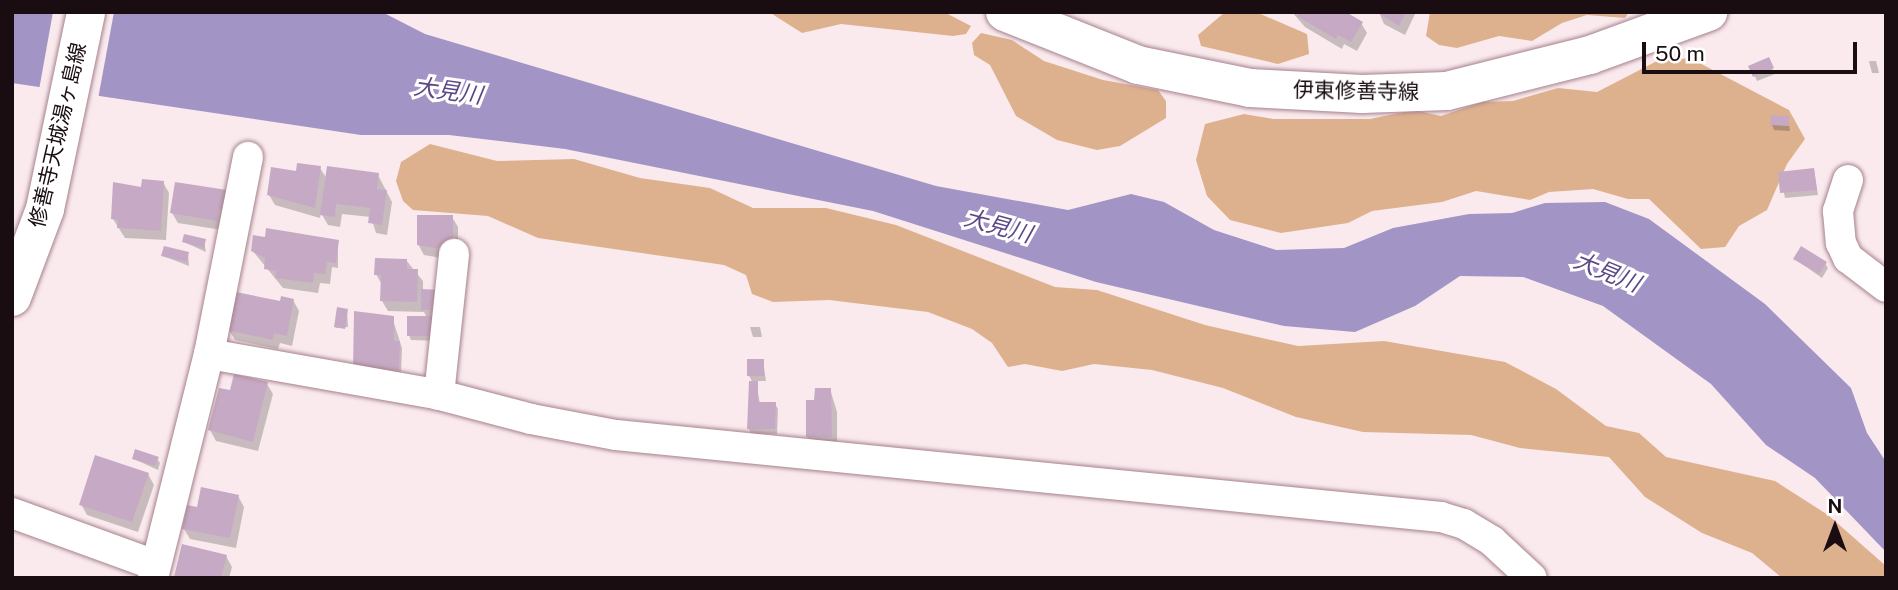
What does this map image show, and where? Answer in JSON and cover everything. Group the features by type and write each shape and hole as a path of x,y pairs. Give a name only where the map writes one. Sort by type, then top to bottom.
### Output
{"main road":[{"name":"修善寺天城湯ヶ島線","path":"12,297 45,209 65,126 86,12"},
{"name":"伊東修善寺線","path":"1005,12 1138,65 1250,88 1362,94 1447,91 1590,55 1708,12"}],"street":[{"path":"12,513 154,571 209,354 248,157"},
{"path":"1848,180 1838,211 1841,243 1848,258 1886,287"},
{"path":"439,395 454,254"},
{"path":"209,354 439,395 531,419 616,435 1441,517 1492,541 1532,578"}],"shaded area":[{"path":"769,12 944,12 971,26 966,34 953,36 841,24 802,33"},
{"path":"1225,12 1256,12 1307,34 1309,54 1278,64 1201,46 1198,35"},
{"path":"1430,12 1629,12 1625,18 1587,15 1562,23 1532,41 1499,36 1457,48 1439,45 1426,36"},
{"path":"981,33 1012,40 1044,61 1103,80 1158,90 1166,101 1166,118 1120,146 1097,150 1057,140 1016,116 990,65 974,55 972,43"},
{"path":"1690,58 1789,110 1805,139 1787,164 1767,210 1739,226 1725,247 1701,249 1649,199 1628,199 1593,189 1549,192 1530,200 1476,191 1442,202 1372,211 1348,223 1281,233 1230,220 1207,196 1196,160 1205,124 1244,114 1273,119 1370,119 1414,110 1441,116 1482,102 1513,101 1558,88 1597,92 1657,61"},
{"path":"430,144 497,161 574,159 640,178 710,188 753,208 826,208 896,225 1055,287 1097,290 1205,325 1298,346 1384,341 1505,362 1556,389 1606,426 1639,433 1666,457 1775,481 1828,515 1886,566 1886,578 1782,578 1752,553 1702,533 1645,497 1609,457 1520,448 1471,435 1363,432 1296,417 1223,388 1152,370 1094,364 1062,371 1025,364 1008,367 992,343 972,329 928,312 829,300 773,302 752,294 746,275 724,265 538,238 488,216 413,210 403,201 396,181 401,162"}],"water":[{"name":"大見川","path":"12,12 382,12 425,34 936,186 1068,210 1131,194 1164,202 1214,230 1276,250 1344,248 1393,228 1469,214 1512,213 1545,203 1605,202 1649,219 1765,304 1851,388 1867,433 1886,462 1886,552 1815,478 1766,445 1711,384 1603,306 1523,277 1460,276 1415,306 1355,332 1284,326 1096,282 873,211 565,149 449,135 361,135 12,83"}],"pier":[{"path":"53,12 114,12 98,99 39,90"}],"building":[{"path":"1300,12 1346,12 1363,22 1351,42 1338,35 1336,39 1297,16"},
{"path":"1377,12 1406,12 1399,26"},
{"path":"1769,57 1774,68 1753,77 1748,66"},
{"path":"1771,115 1789,116 1789,126 1770,125"},
{"path":"297,163 321,166 315,208 267,195 271,167 296,171"},
{"path":"327,166 379,173 377,189 387,190 382,225 368,223 370,208 336,204 335,217 320,215"},
{"path":"1814,168 1817,190 1780,193 1778,172"},
{"path":"142,179 164,181 161,231 117,228 118,220 111,219 113,182 141,187"},
{"path":"175,182 227,190 224,210 218,209 217,221 170,213"},
{"path":"417,215 453,215 453,242 448,250 417,245"},
{"path":"266,228 339,240 336,263 327,262 325,274 314,273 313,283 275,278 276,271 264,269 265,258 251,251 253,235 265,237"},
{"path":"184,234 206,239 204,248 182,242"},
{"path":"164,246 189,252 187,262 161,256"},
{"path":"1801,246 1827,262 1819,274 1793,259"},
{"path":"375,258 407,259 407,269 418,269 417,302 380,301 381,275 374,275"},
{"path":"421,289 444,290 444,310 421,310"},
{"path":"236,292 280,301 281,296 294,299 287,336 274,333 273,340 227,330"},
{"path":"337,307 348,309 345,329 334,327"},
{"path":"354,311 394,316 394,341 400,341 399,370 353,370"},
{"path":"407,316 440,316 440,336 407,336"},
{"path":"747,359 764,359 764,376 747,376"},
{"path":"234,374 268,382 253,442 208,430 219,388 230,390"},
{"path":"749,381 758,381 758,402 776,402 775,429 747,429"},
{"path":"815,388 831,388 832,437 806,437 806,400 814,400"},
{"path":"135,449 159,457 155,466 132,459"},
{"path":"95,455 149,473 132,522 79,505"},
{"path":"201,487 239,495 230,538 182,529 187,505 197,507"},
{"path":"182,544 227,555 221,578 174,577"}]}
